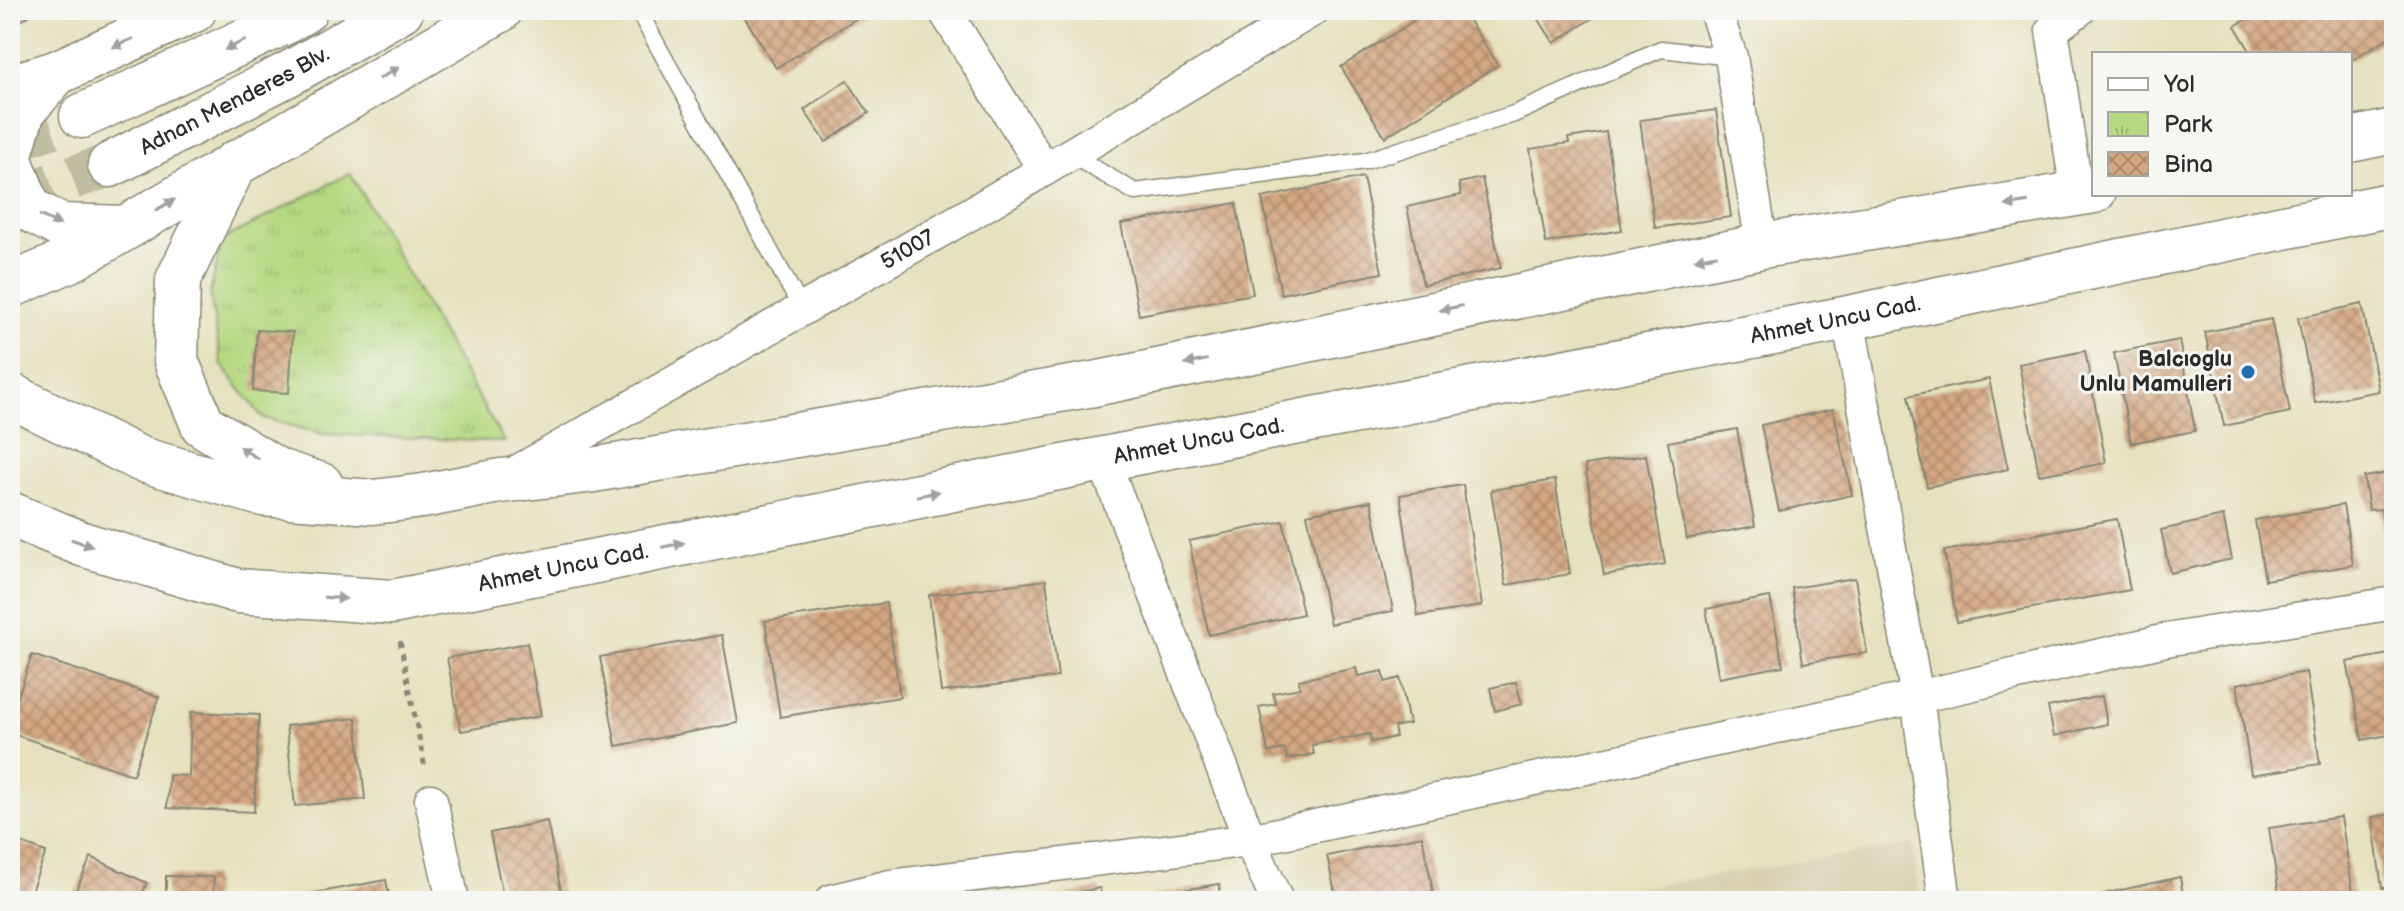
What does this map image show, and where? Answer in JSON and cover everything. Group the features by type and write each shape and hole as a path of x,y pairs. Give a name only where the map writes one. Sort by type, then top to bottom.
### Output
{"main road":[{"name":"Adnan Menderes Blv.","path":"82,116 305,10"},
{"name":"Adnan Menderes Blv.","path":"110,165 292,72 401,10"},
{"path":"10,286 74,258 500,10"},
{"path":"10,87 56,73 185,12"},
{"path":"56,73 23,111 10,157 29,209 61,226 125,228"},
{"path":"2352,140 2394,131"},
{"path":"235,163 178,280 176,361 203,425 278,471 373,502"},
{"path":"10,395 140,459 262,494 373,502 500,481 587,471 1094,384 1762,246 2085,193"},
{"name":"Ahmet Uncu Cad.","path":"10,514 82,544 238,591 392,602 1103,459 1848,318 2394,204"}],"street":[{"path":"944,10 1057,161"},
{"name":"51007","path":"500,481 802,309 1313,10"},
{"path":"1715,10 1731,57 1762,246"},
{"path":"2079,10 2052,30 2085,193"},
{"path":"1848,318 1917,697 1945,901"},
{"path":"1103,459 1250,840 1277,901"},
{"path":"831,901 890,886 1250,840 1917,697 2166,640 2394,603"},
{"path":"431,800 453,901"}],"lane":[{"path":"638,10 802,309"},
{"path":"1057,161 1135,192 1365,161 1514,114 1661,49 1731,57"}],"path":[{"path":"392,602 431,800"}],"shaded area":[{"path":"1913,843 1920,901 1558,901"}],"green space":[{"path":"350,173 504,442 322,434 263,418 221,364 210,294 222,240"}],"building":[{"path":"10,10 38,10 10,28"},
{"path":"740,10 870,10 776,68"},
{"path":"1431,10 1462,10 1498,65 1385,137 1341,67"},
{"path":"1533,10 1605,10 1554,43"},
{"path":"2262,10 2384,10 2394,26 2394,34 2352,60 2352,52 2251,52 2235,26"},
{"path":"847,80 869,113 826,142 804,110"},
{"path":"1716,110 1731,217 1655,228 1640,120"},
{"path":"1606,132 1622,230 1546,243 1530,149 1569,143 1568,138"},
{"path":"1363,177 1382,273 1281,294 1262,198"},
{"path":"1482,178 1501,268 1423,285 1407,207 1461,195 1459,183"},
{"path":"1236,203 1253,294 1139,315 1121,224"},
{"path":"2362,304 2379,391 2315,403 2298,318"},
{"name":"Balcıoglu Unlu Mamulleri","path":"2271,319 2290,412 2224,426 2205,332"},
{"path":"257,330 293,332 289,393 253,391"},
{"path":"2179,340 2195,431 2131,443 2114,353"},
{"path":"2085,351 2106,463 2039,475 2019,364"},
{"path":"1989,379 2008,469 1927,487 1908,396"},
{"path":"1833,409 1852,495 1779,511 1761,425"},
{"path":"1737,429 1755,526 1687,539 1668,442"},
{"path":"1646,455 1665,564 1604,575 1585,465"},
{"path":"2394,472 2394,544 2386,546 2381,509 2369,510 2364,477"},
{"path":"1555,480 1570,574 1506,585 1491,490"},
{"path":"1463,485 1482,606 1418,616 1400,495"},
{"path":"1371,501 1393,611 1330,624 1307,514"},
{"path":"2343,505 2353,565 2265,580 2255,520"},
{"path":"2223,516 2232,559 2170,573 2161,530"},
{"path":"2117,519 2130,590 1957,622 1944,551"},
{"path":"1283,521 1303,614 1209,635 1189,541"},
{"path":"1855,578 1867,653 1803,663 1792,588"},
{"path":"1046,580 1058,677 941,692 929,595"},
{"path":"1770,597 1783,666 1719,678 1706,609"},
{"path":"886,603 900,697 780,717 765,621"},
{"path":"722,635 738,723 616,746 600,657"},
{"path":"527,643 541,716 461,731 447,658"},
{"path":"2394,653 2394,734 2362,740 2347,662"},
{"path":"32,655 159,697 133,775 10,733 10,721"},
{"path":"1356,668 1358,676 1383,671 1385,682 1400,678 1409,724 1394,727 1396,737 1371,742 1370,734 1312,745 1314,754 1287,759 1285,749 1268,752 1259,707 1276,704 1273,693 1300,688 1299,680"},
{"path":"2306,672 2320,764 2251,775 2237,684"},
{"path":"1516,682 1522,704 1495,711 1490,688"},
{"path":"2102,696 2107,724 2054,736 2048,707"},
{"path":"191,712 259,715 254,812 167,808 169,775 189,776"},
{"path":"356,718 365,799 295,806 286,726"},
{"path":"2394,814 2394,887 2382,888 2372,817"},
{"path":"2341,817 2354,900 2280,901 2269,828"},
{"path":"547,821 563,901 504,901 490,833"},
{"path":"1422,836 1435,901 1337,901 1327,856"},
{"path":"10,839 46,852 27,901 10,900"},
{"path":"91,857 147,883 139,901 71,901"},
{"path":"166,876 214,877 213,901 166,901"},
{"path":"2180,877 2184,901 2104,901 2103,894"},
{"path":"386,880 390,901 282,901 282,899"},
{"path":"1219,884 1222,901 1152,901 1151,895"},
{"path":"1100,888 1102,901 1039,901 1039,900"}],"tunnel":[{"path":"10,141 82,116"},
{"path":"10,199 110,165"}],"place":[{"name":"Balcıoglu Unlu Mamulleri","path":"2248,372"}]}
